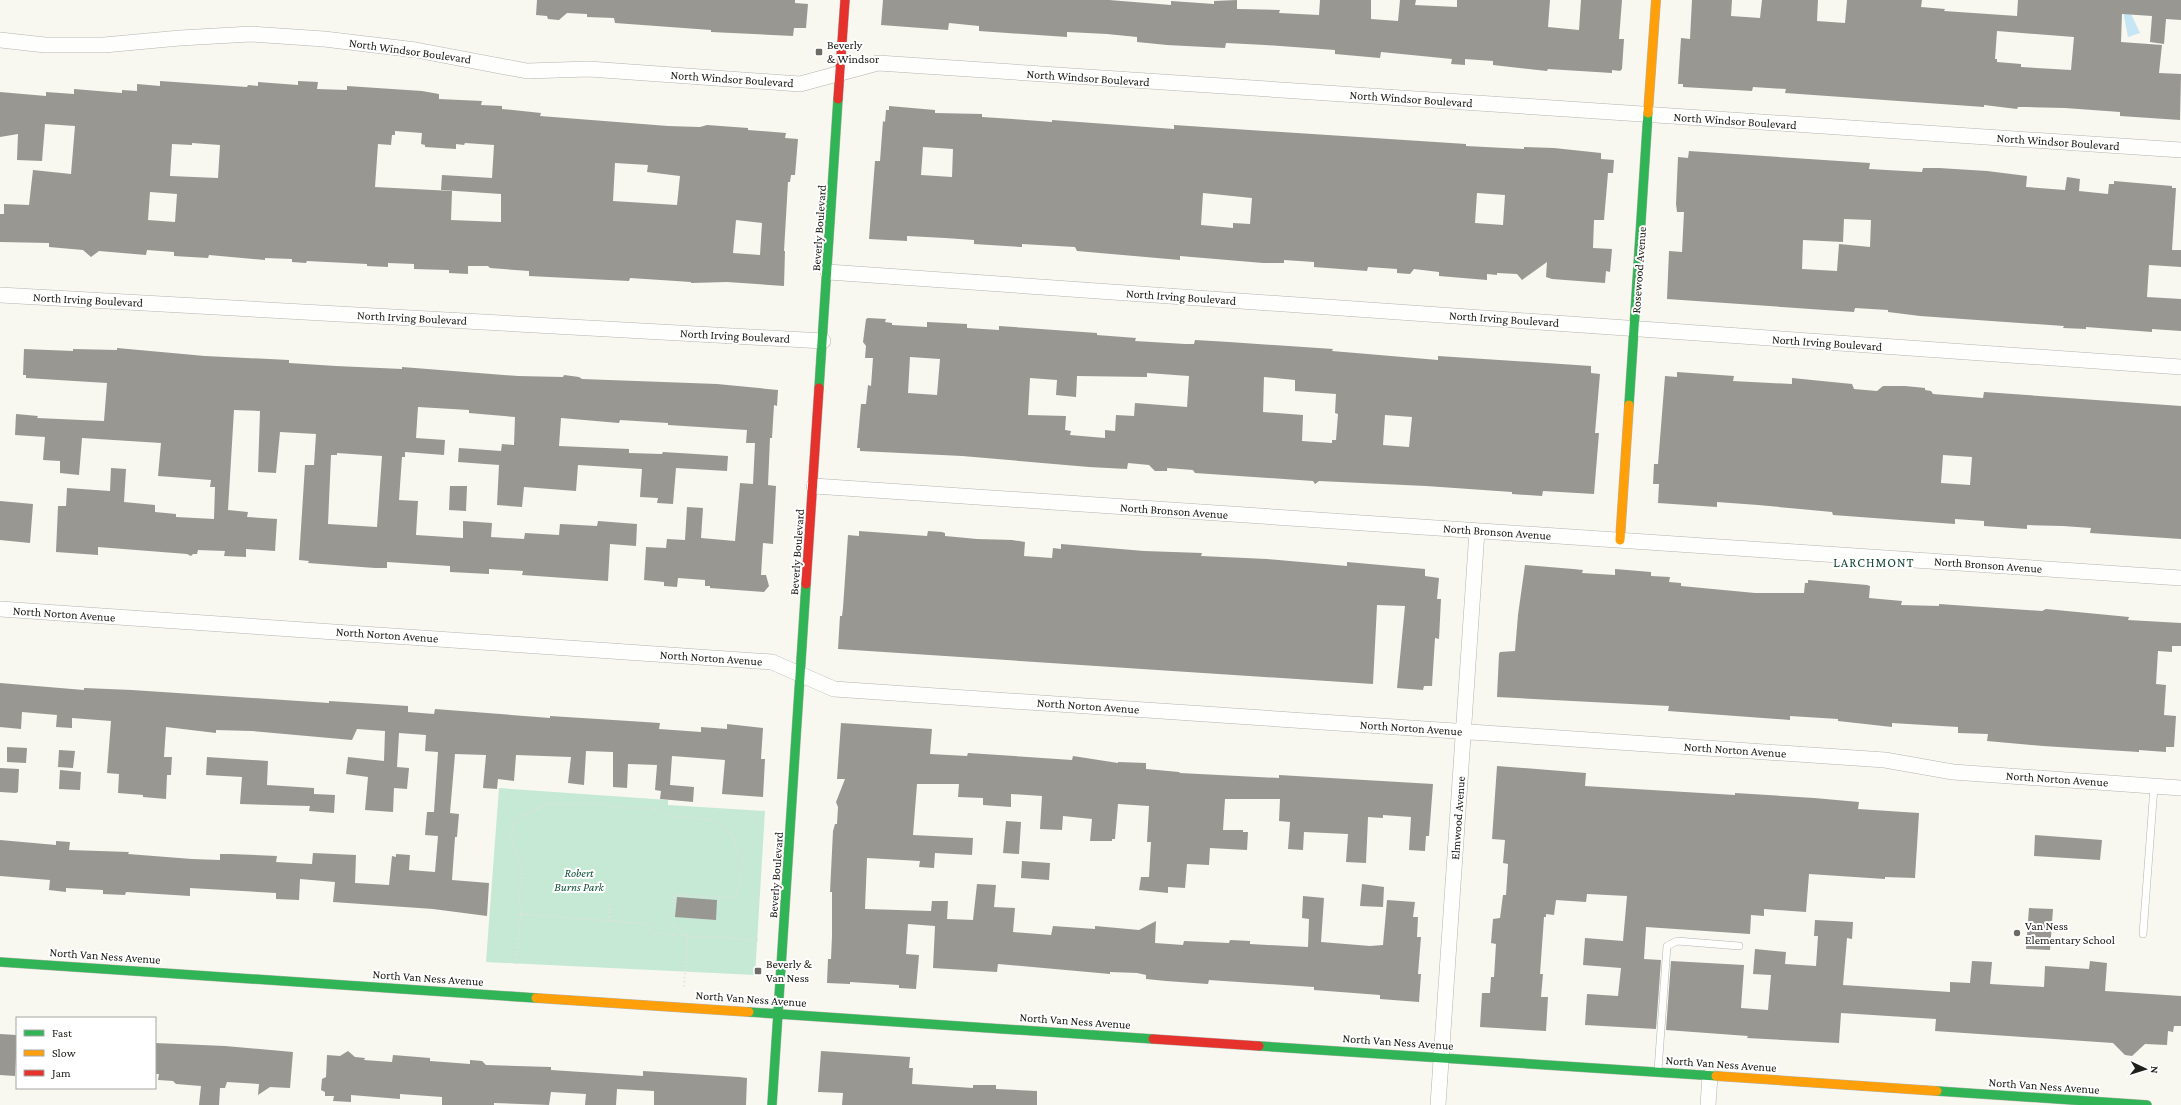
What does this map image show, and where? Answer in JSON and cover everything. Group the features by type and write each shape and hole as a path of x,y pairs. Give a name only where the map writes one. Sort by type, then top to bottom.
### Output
{"street":[{"name":"Beverly Boulevard","path":"772,1105 846,0"},
{"name":"Rosewood Avenue","path":"1620,540 1656,0"},
{"name":"North Windsor Boulevard","path":"0,40 45,45 104,45 180,38 251,34 324,39 416,50 527,71 589,69 800,84 878,63 2181,150"},
{"name":"North Irving Boulevard","path":"828,272 2181,367"},
{"name":"North Irving Boulevard","path":"0,295 823,341"},
{"name":"North Bronson Avenue","path":"814,486 2181,578"},
{"name":"Elmwood Avenue","path":"1438,1105 1477,531"},
{"name":"North Norton Avenue","path":"0,609 772,662 801,676 834,689 1885,760 1953,772 2181,788"},
{"name":"North Van Ness Avenue","path":"0,962 683,1006 1658,1072 1976,1099 2148,1105"},
{"path":"1708,1105 1710,1076"}],"lane":[{"path":"2143,934 2154,787"},
{"path":"1658,1072 1666,946 1677,941 1739,946"}],"path":[{"path":"516,964 521,914 518,892 522,876 511,834 514,824 522,816 547,804 576,805 597,802 623,808 651,808 662,811 670,816 712,820 723,825 732,836 742,860 740,886 736,895 729,898 674,895 671,922 687,936"},
{"path":"609,921 610,903"},
{"path":"521,914 650,924 649,932 687,936 761,940"},
{"path":"683,1006 687,936"}],"green space":[{"name":"Robert Burns Park","path":"499,788 668,800 668,805 765,811 755,975 486,962"}],"water":[{"path":"2127,5 2140,33 2128,37 2122,6"}],"building":[{"path":"537,0 795,0 795,3 808,4 806,28 794,28 793,36 711,32 711,30 615,23 614,18 587,17 587,14 567,13 559,20 548,19 547,16 536,15"},
{"path":"883,0 1109,0 1171,5 1171,1 1214,4 1214,1 1237,0 1237,9 1280,10 1279,13 1319,15 1320,0 1371,0 1371,19 1398,21 1400,0 1416,0 1415,5 1457,7 1457,0 1550,0 1548,27 1579,30 1581,0 1622,0 1619,39 1624,39 1622,69 1620,71 1612,70 1612,73 1548,69 1547,71 1493,65 1493,61 1465,59 1465,65 1451,64 1452,59 1381,52 1380,58 1335,54 1335,50 1265,45 1226,43 1225,48 1167,45 1137,42 1137,37 1107,34 1067,32 1067,37 979,31 979,26 949,23 948,30 881,25"},
{"path":"1692,0 1732,0 1731,16 1760,18 1762,0 1818,0 1817,21 1845,23 1847,0 1922,0 1921,7 1945,9 1944,11 2017,16 2018,0 2181,0 2181,20 2166,19 2164,44 2150,42 2152,16 2122,14 2121,42 2162,45 2159,73 2181,74 2180,120 2120,116 2120,112 2065,108 2018,107 2017,109 1984,105 1984,107 1785,93 1786,89 1753,87 1752,91 1683,87 1683,84 1678,84 1681,38 1690,39","holes":["1997,31 2074,37 2071,70 2021,67 2021,64 1997,62 1997,59 1995,59"]},
{"path":"160,81 247,87 248,85 258,86 258,82 298,85 298,81 318,82 317,89 347,90 347,86 422,91 439,94 439,99 482,101 481,105 502,106 502,109 541,113 540,116 668,126 700,127 707,125 786,133 785,138 798,139 795,175 791,175 790,182 788,182 784,251 784,286 727,282 691,283 630,278 629,281 529,276 529,271 490,268 488,266 468,266 468,274 449,273 449,270 414,269 414,264 388,263 388,267 367,266 367,264 307,261 306,263 292,262 292,259 265,258 265,260 209,255 208,258 174,256 174,252 147,250 146,255 99,251 91,257 83,250 49,247 49,243 0,242 0,214 4,214 4,204 29,205 33,170 71,174 75,126 45,124 42,161 17,160 18,134 0,137 0,92 46,96 46,92 74,94 74,89 122,93 122,90 137,91 137,84 160,86","holes":["395,131 422,133 421,144 425,145 425,147 456,149 456,144 464,145 465,143 494,145 492,178 442,175 441,190 501,194 501,222 451,220 452,191 375,187 378,144 391,145 392,135 395,135","192,143 220,145 218,178 170,176 172,144 192,145","615,163 648,165 647,172 680,176 677,205 613,201","150,192 177,194 175,222 148,220","736,220 762,223 760,255 733,253"]},
{"path":"889,106 935,110 935,113 982,114 982,117 1052,122 1052,120 1174,129 1174,125 1466,144 1466,146 1524,149 1524,147 1554,148 1601,153 1601,159 1614,160 1613,173 1608,173 1604,220 1594,220 1593,248 1612,249 1610,272 1606,271 1605,283 1552,279 1546,277 1547,262 1522,280 1517,274 1497,273 1497,275 1487,274 1487,280 1439,276 1439,272 1414,269 1410,274 1397,273 1397,269 1368,267 1367,271 1314,267 1314,262 1284,260 1284,263 1263,263 1180,256 1180,260 1077,251 1075,247 1022,244 1022,247 974,244 974,240 945,238 907,236 907,241 869,239 875,161 880,161 883,121 885,122 886,110 889,110","holes":["923,147 953,149 952,177 921,175","1203,193 1252,198 1250,224 1233,223 1233,228 1201,225","1477,193 1505,195 1503,225 1475,223"]},
{"path":"1689,151 1870,163 1869,169 1922,172 1923,168 1939,168 1987,171 2027,176 2026,187 2065,190 2067,177 2080,179 2079,191 2108,194 2109,184 2114,184 2114,181 2172,186 2172,188 2176,188 2172,250 2181,250 2181,267 2149,265 2147,297 2181,299 2181,331 2152,329 2152,332 2086,327 2086,329 2063,328 2064,326 1920,316 1888,312 1888,310 1855,308 1854,312 1667,299 1669,251 1682,252 1684,212 1677,212 1676,204 1678,157 1688,158","holes":["1844,219 1871,220 1870,247 1839,244 1837,271 1802,269 1803,240 1843,242"]},
{"path":"866,319 886,319 885,322 892,323 892,325 927,327 927,322 967,324 967,328 999,330 999,326 1097,333 1097,335 1136,338 1135,341 1194,344 1195,340 1333,349 1332,351 1438,360 1438,356 1591,366 1591,373 1600,374 1595,433 1599,433 1594,494 1543,491 1542,496 1512,494 1512,492 1426,486 1319,481 1315,484 1313,481 1195,473 1193,470 1167,468 1167,471 1155,471 1149,465 1128,463 1127,469 962,456 860,451 860,448 857,448 861,404 866,404 868,385 871,386 873,358 865,358 866,346 863,342","holes":["910,357 940,359 937,395 908,393","1147,373 1189,376 1187,407 1135,403 1134,416 1116,415 1115,431 1105,430 1105,438 1070,435 1071,431 1065,430 1066,416 1028,415 1030,378 1057,380 1056,395 1076,397 1077,376 1147,377","1264,377 1295,380 1295,391 1336,394 1335,413 1338,414 1336,440 1332,440 1332,443 1302,441 1303,415 1263,412","1385,415 1412,417 1409,447 1383,445"]},
{"path":"117,348 205,356 289,360 289,363 336,366 402,369 402,367 518,376 563,377 564,375 579,377 582,379 717,384 778,390 777,406 774,405 772,438 770,438 768,485 776,486 773,544 763,543 761,575 766,575 769,586 764,592 710,588 710,586 705,586 705,580 678,578 677,587 664,586 664,582 644,580 646,547 666,548 667,539 685,540 687,507 703,508 701,538 735,541 740,483 753,484 755,443 746,443 747,430 668,425 668,423 620,420 619,423 561,418 559,446 629,449 629,453 662,454 663,452 728,456 727,471 676,468 673,504 657,503 658,498 640,497 642,469 578,465 576,491 524,487 522,507 497,505 499,465 458,462 459,448 501,451 502,444 514,445 515,417 469,413 469,410 418,407 416,438 445,440 444,455 405,452 405,457 402,457 399,500 418,501 416,535 463,538 463,521 492,523 491,537 524,539 525,533 559,535 560,524 597,526 598,521 637,524 636,546 610,544 608,581 522,575 523,571 489,569 489,574 450,572 450,566 387,562 387,568 375,568 308,563 309,561 299,560 305,465 314,465 316,434 280,432 276,473 258,472 260,411 234,410 228,510 248,512 247,517 277,519 275,551 246,549 246,557 224,556 225,551 198,550 197,554 193,554 191,556 187,554 98,547 98,555 56,552 58,506 66,506 67,488 110,491 111,468 126,469 124,502 155,505 155,512 176,514 176,517 214,519 215,487 210,487 211,480 158,476 161,443 82,438 79,475 60,473 60,461 43,460 45,437 15,435 16,414 38,416 37,418 104,421 107,383 26,378 26,375 23,375 24,349 73,351 73,349 117,350","holes":["337,453 382,456 377,527 328,524 331,455 337,455"]},
{"path":"1677,372 1734,376 1733,381 1792,384 1792,378 1852,384 1854,389 1877,391 1883,386 1905,386 1925,388 1925,390 1931,391 1933,394 1983,398 1984,392 2181,406 2181,539 2090,533 2091,528 2027,525 2027,529 1984,526 1984,521 1955,519 1955,524 1833,515 1832,512 1717,502 1717,507 1658,503 1659,484 1653,484 1654,464 1658,464 1665,376 1677,377","holes":["1943,455 1972,457 1970,485 1941,483"]},
{"path":"450,486 467,486 466,511 449,510"},
{"path":"0,501 33,504 30,543 0,540"},
{"path":"859,531 927,536 928,531 942,532 945,533 945,536 1012,540 1025,542 1024,556 1052,558 1053,548 1061,549 1061,544 1144,551 1202,553 1201,556 1267,559 1347,566 1347,562 1425,569 1425,576 1439,578 1437,599 1441,599 1439,639 1435,638 1432,686 1424,686 1423,690 1397,688 1405,606 1377,605 1373,684 838,649 840,616 842,616 843,608 848,535 859,536"},
{"path":"1525,565 1583,570 1582,573 1615,575 1615,569 1651,572 1651,576 1670,577 1669,582 1681,583 1681,586 1755,593 1804,593 1805,583 1808,583 1808,580 1867,585 1870,586 1869,598 1902,601 1901,605 1939,606 1939,604 2042,611 2046,609 2129,617 2128,620 2181,623 2181,646 2172,646 2172,652 2158,651 2156,684 2166,685 2164,715 2176,716 2174,747 2166,747 2166,752 2139,750 2139,752 2043,746 1987,741 1988,734 1958,733 1958,727 1892,723 1892,727 1838,721 1838,719 1790,716 1790,720 1668,711 1669,706 1497,697 1499,654 1500,652 1515,651"},
{"path":"0,683 84,690 84,688 132,690 329,703 329,701 408,706 408,712 434,714 435,709 550,718 550,716 660,723 659,729 701,732 701,727 727,729 727,724 763,728 761,759 765,759 763,797 722,794 725,760 672,756 670,785 694,787 693,802 660,799 661,791 655,790 657,765 628,764 627,788 613,787 613,752 586,751 584,785 568,783 571,757 516,755 514,781 498,779 497,789 483,788 486,755 455,754 450,813 459,814 457,837 455,837 452,880 489,883 487,916 433,909 333,902 335,882 300,879 299,900 276,899 276,893 190,888 190,896 126,892 125,895 103,894 103,890 66,888 66,892 49,890 50,880 0,876 0,840 56,845 56,841 70,842 69,850 129,852 128,854 192,859 220,860 220,854 230,854 277,856 276,862 312,864 313,853 356,855 355,883 389,885 392,856 396,857 396,854 410,855 409,870 435,872 438,836 425,835 427,812 434,812 438,752 425,751 426,735 399,733 397,767 409,768 407,789 394,788 393,812 365,810 368,777 346,774 348,757 384,761 385,731 357,729 352,740 252,731 216,730 216,733 166,727 164,757 172,757 171,775 167,775 166,799 143,797 143,795 118,793 119,774 107,773 111,721 72,718 72,728 56,727 57,715 22,712 21,729 0,727"},
{"path":"841,723 932,729 930,754 967,756 968,753 1072,760 1073,756 1118,763 1146,763 1146,769 1180,773 1279,778 1279,775 1433,784 1429,836 1426,836 1425,851 1409,850 1411,817 1383,815 1383,818 1368,817 1366,863 1346,862 1348,834 1304,832 1303,850 1288,849 1290,822 1279,821 1280,799 1225,799 1223,830 1243,830 1243,832 1248,832 1247,850 1210,848 1209,865 1187,864 1185,888 1168,887 1168,893 1139,890 1141,877 1149,877 1151,842 1147,842 1149,806 1118,804 1115,839 1112,839 1112,841 1090,841 1092,819 1063,816 1062,830 1040,829 1042,796 1011,794 1011,807 983,805 983,798 958,797 959,784 917,784 913,835 973,838 972,855 935,853 934,868 919,867 920,861 867,858 865,909 931,911 932,901 948,901 947,919 973,920 977,884 996,885 994,907 1015,908 1013,932 1051,935 1053,926 1095,929 1095,926 1139,930 1156,921 1155,943 1183,945 1184,941 1229,943 1230,940 1250,941 1250,944 1308,947 1309,919 1302,918 1303,896 1324,898 1321,942 1370,946 1383,945 1387,900 1415,902 1413,917 1418,917 1417,937 1421,937 1418,974 1421,974 1419,1002 1380,999 1380,995 1314,990 1314,987 1209,980 1208,984 1146,979 1146,975 1137,973 1110,972 1110,974 998,964 997,972 933,968 935,926 908,924 906,954 919,955 916,989 899,988 899,985 850,982 850,984 827,983 828,959 831,959 832,936 832,892 830,892 833,831 835,824 837,824 838,807 836,802 845,779 837,779"},
{"path":"7,747 27,748 26,763 7,762"},
{"path":"59,750 75,751 73,768 58,767"},
{"path":"207,757 268,761 267,785 314,788 314,794 335,795 334,813 309,811 310,806 240,804 242,777 206,775"},
{"path":"1497,766 1586,773 1585,786 1814,798 1859,802 1858,809 1919,813 1915,878 1885,877 1885,879 1809,874 1806,912 1764,909 1764,916 1751,915 1750,934 1646,927 1644,959 1661,960 1656,1029 1585,1025 1587,994 1618,996 1621,968 1583,965 1585,938 1623,941 1627,896 1587,894 1586,902 1556,900 1554,915 1546,914 1546,917 1544,917 1540,974 1543,974 1541,997 1548,997 1546,1031 1480,1027 1482,993 1490,993 1491,977 1494,977 1496,944 1491,943 1493,919 1500,918 1503,895 1506,895 1508,864 1503,863 1505,840 1492,839"},
{"path":"0,768 19,769 18,792 0,792"},
{"path":"60,770 81,772 80,790 59,789"},
{"path":"1006,821 1021,822 1019,854 1003,853"},
{"path":"2035,835 2102,840 2100,860 2034,856"},
{"path":"1022,861 1050,863 1049,880 1021,878"},
{"path":"1362,884 1384,887 1383,907 1360,906"},
{"path":"677,897 717,900 716,920 675,917"},
{"path":"2029,908 2053,909 2050,950 2026,949"},
{"path":"1815,920 1853,922 1852,939 1847,938 1843,985 1950,992 1950,982 1970,983 1972,961 1992,962 1990,984 2044,987 2045,966 2089,969 2090,961 2107,963 2105,991 2181,996 2181,1026 2174,1026 2173,1032 2168,1031 2167,1045 2145,1044 2132,1056 2125,1055 2113,1043 1935,1031 1936,1019 1841,1013 1839,1043 1747,1038 1748,1036 1666,1030 1671,961 1744,965 1741,1008 1768,1010 1771,975 1753,974 1755,949 1786,952 1785,964 1816,966 1818,936 1814,936"},
{"path":"0,1034 16,1035 15,1076 0,1075"},
{"path":"156,1043 225,1046 293,1052 290,1088 270,1087 258,1095 259,1084 227,1082 225,1088 220,1088 219,1105 199,1105 201,1086 176,1084 173,1081 158,1080 159,1074 156,1074"},
{"path":"348,1051 355,1057 365,1058 364,1060 392,1062 393,1055 430,1058 430,1061 470,1064 470,1060 482,1061 486,1065 551,1067 551,1070 643,1076 643,1071 747,1078 746,1105 654,1105 654,1091 617,1089 616,1105 585,1105 586,1094 551,1092 549,1105 494,1103 494,1105 442,1105 442,1097 400,1094 400,1099 351,1095 351,1102 333,1101 334,1096 325,1096 325,1092 321,1090 322,1079 326,1077 327,1055 340,1056"},
{"path":"821,1051 910,1057 909,1068 913,1068 912,1084 973,1088 973,1085 996,1085 996,1089 1037,1091 1037,1105 842,1105 843,1093 818,1092"}],"traffic: fast":[{"path":"819,388 838,99"},
{"path":"1629,405 1648,113"},
{"path":"772,1105 806,584"},
{"path":"0,962 536,998"},
{"path":"749,1012 1153,1039"},
{"path":"1259,1046 1716,1076"},
{"path":"1937,1091 2147,1105"}],"traffic: slow":[{"path":"1648,113 1656,0"},
{"path":"1620,540 1629,405"},
{"path":"536,998 749,1012"},
{"path":"1716,1076 1937,1091"}],"traffic: jam":[{"path":"838,99 845,0"},
{"path":"806,584 819,388"},
{"path":"1153,1039 1259,1046"}],"place":[{"name":"Beverly & Windsor","path":"819,52"},
{"name":"Van Ness Elementary School","path":"2017,933"},
{"name":"Beverly & Van Ness","path":"758,971"}],"district":[{"name":"LARCHMONT","path":"1874,562"}]}
